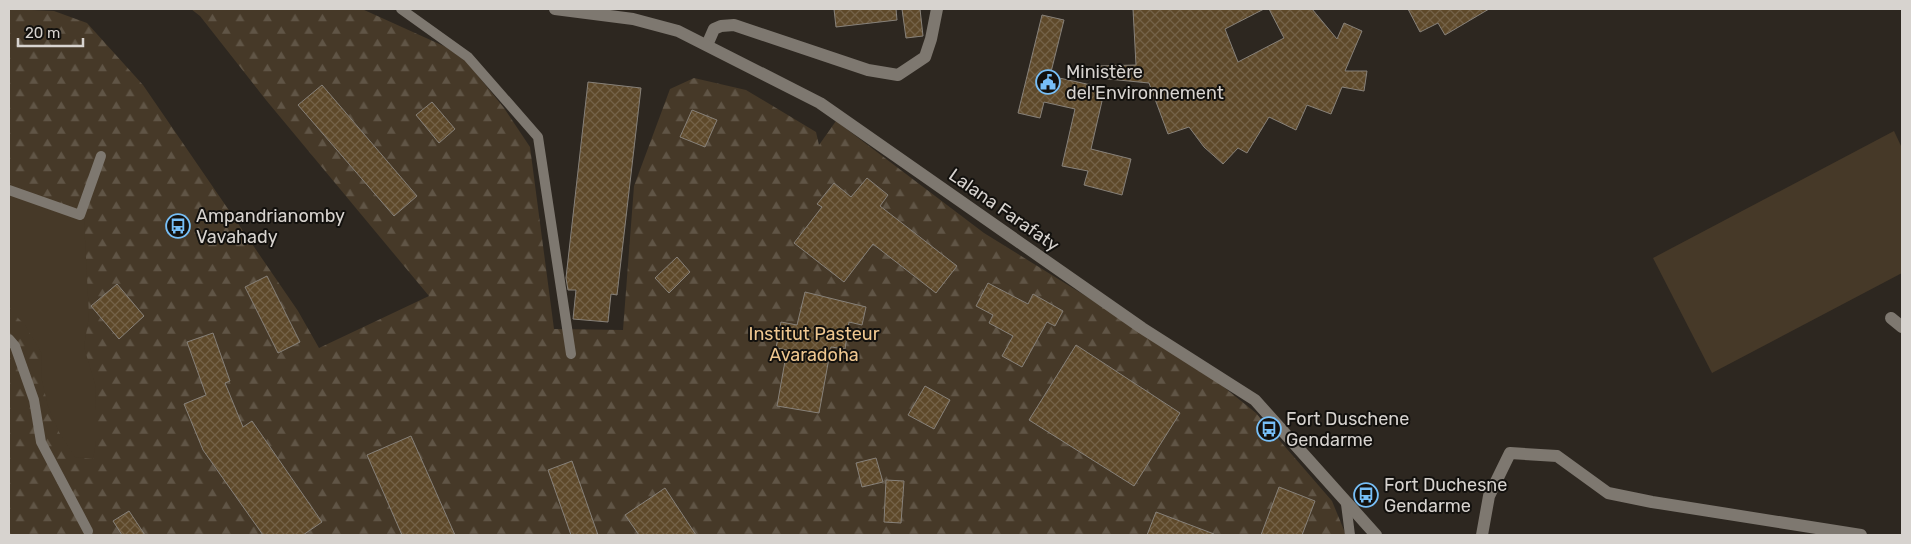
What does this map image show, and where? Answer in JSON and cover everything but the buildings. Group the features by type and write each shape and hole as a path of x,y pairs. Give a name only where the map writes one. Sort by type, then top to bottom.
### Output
{"main road":[{"name":"Lalana Farafaty","path":"555,9 633,19 678,31 820,103 1142,328 1255,400 1346,504 1376,535"},
{"path":"707,45 714,29 721,26 734,25 868,70 898,75 925,57 937,9"},
{"path":"1891,318 1902,327"},
{"path":"1482,535 1489,496 1510,454 1557,456 1608,493 1652,502 1861,535"}],"lane":[{"path":"401,9 468,57 538,137 571,354"},
{"path":"9,190 80,215 101,156"},
{"path":"9,339 15,346 34,400 41,442 88,531"},
{"path":"1346,504 1350,535"}],"green space":[{"name":"Institut Pasteur Avaradoha","path":"9,9 54,11 87,23 143,85 298,311 319,348 429,296 266,100 200,16 191,9 362,9 446,47 467,62 504,108 530,147 554,329 623,330 634,186 670,89 694,78 746,90 816,132 819,145 836,121 984,233 1097,303 1220,384 1256,413 1332,501 1346,535 9,535"},
{"path":"1894,131 1902,148 1902,273 1712,373 1653,258"},
{"path":"9,192 84,220 89,316 84,347 95,384 96,410 96,441 93,459 75,457 59,432 48,406 42,381 41,352 25,325 11,311 9,298"}],"place":[{"name":"Ministère del'Environnement","path":"1048,82"},
{"name":"Ampandrianomby Vavahady","path":"178,226"},
{"name":"Fort Duschene Gendarme","path":"1269,429"},
{"name":"Fort Duchesne Gendarme","path":"1366,495"}]}
